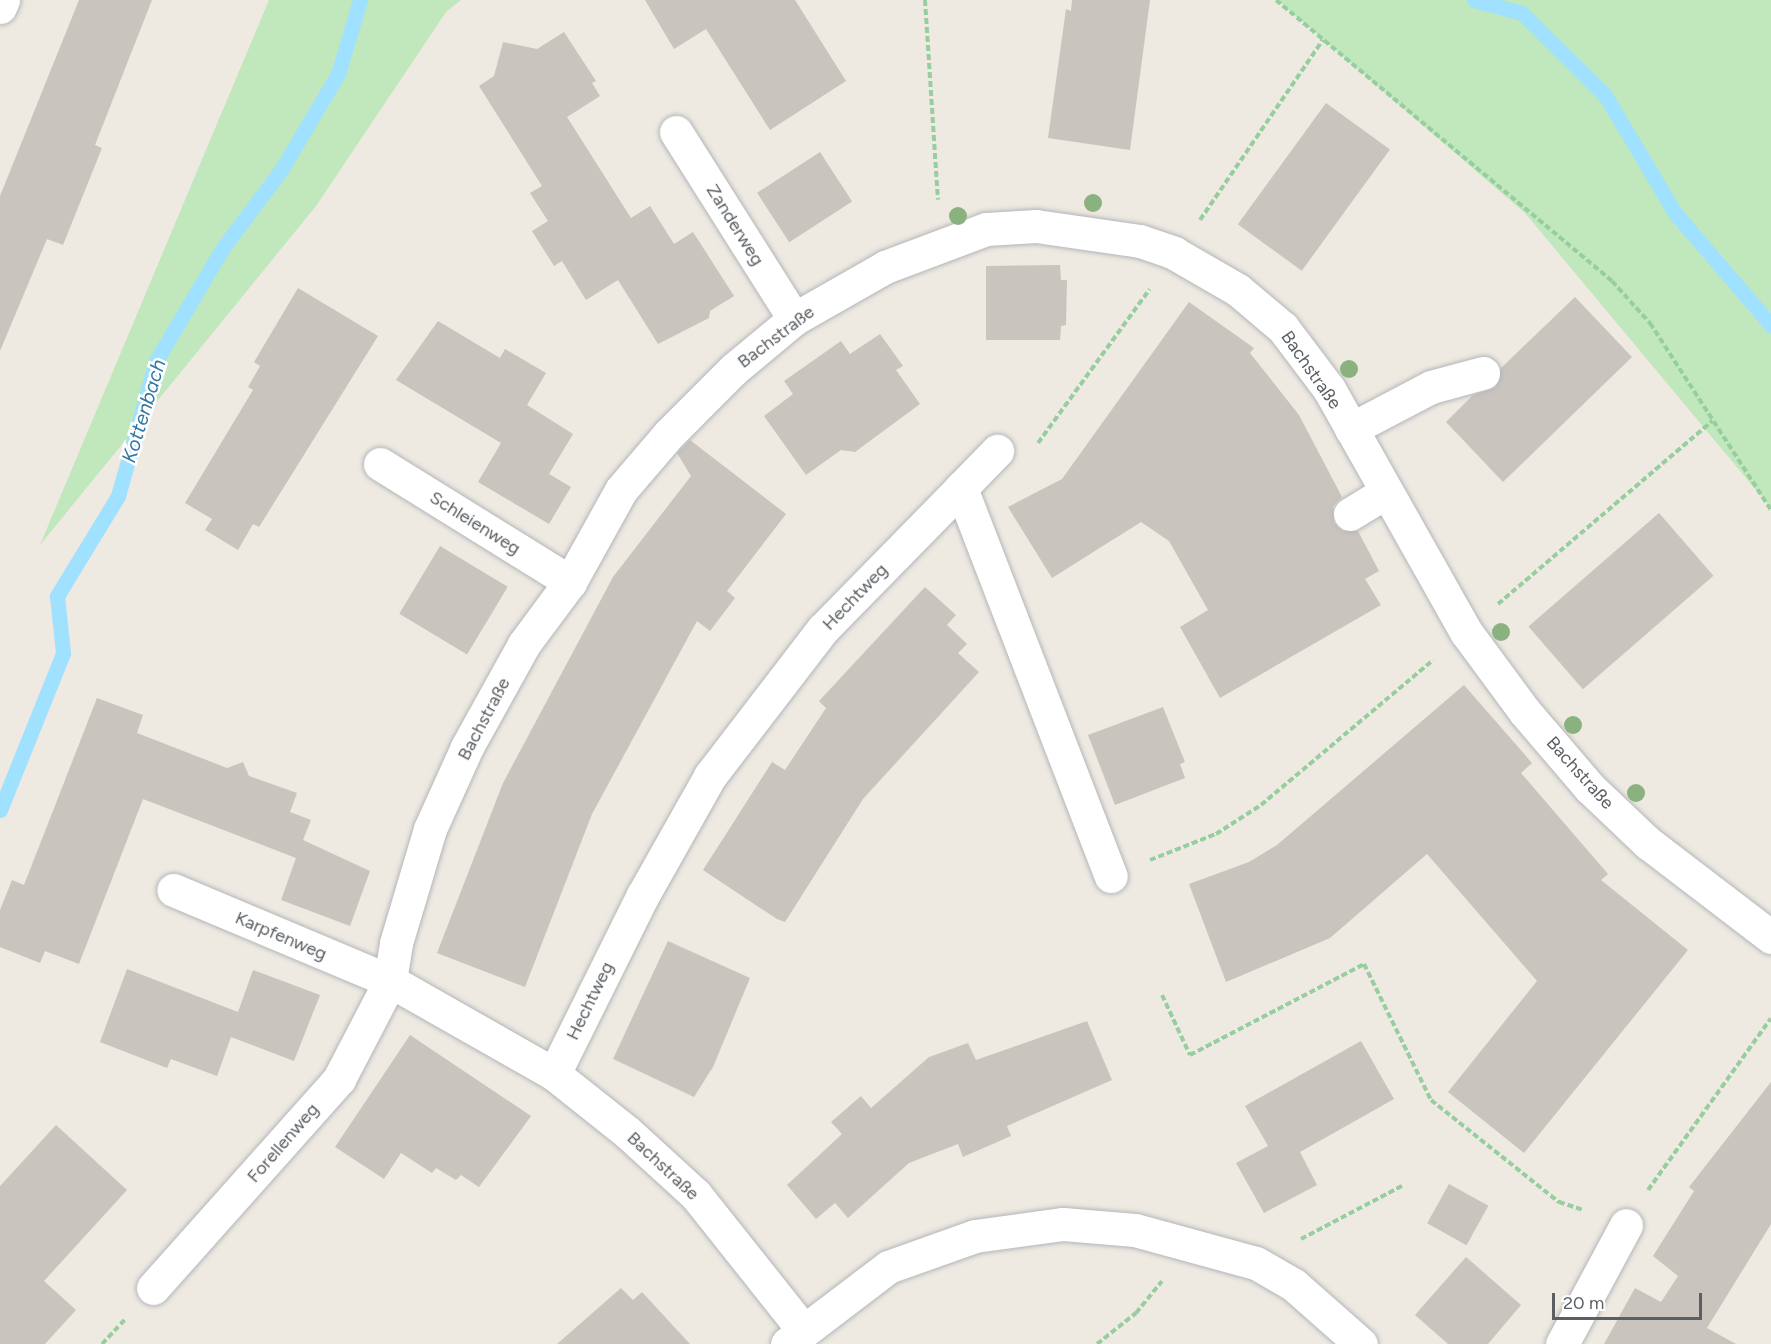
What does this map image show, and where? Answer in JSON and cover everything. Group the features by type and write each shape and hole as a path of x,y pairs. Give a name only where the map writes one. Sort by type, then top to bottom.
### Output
{"street":[{"path":"0,7 3,0"},
{"name":"Zanderweg","path":"676,132 794,319"},
{"name":"Bachstraße","path":"796,1337 696,1195 627,1132 554,1074 390,981 396,943 430,829 467,747 524,644 570,582 621,490 669,434 734,369 794,319 885,267 986,229 1035,226 1140,242 1174,253 1238,290 1283,328 1329,389 1466,632 1584,781 1648,843 1771,937"},
{"path":"1351,429 1431,387 1483,373"},
{"name":"Hechtweg","path":"554,1074 643,895 710,776 823,629 997,451"},
{"name":"Schleienweg","path":"380,464 570,582"},
{"path":"960,488 1111,876"},
{"path":"1350,514 1386,492"},
{"name":"Karpfenweg","path":"172,890 390,981"},
{"name":"Forellenweg","path":"153,1288 339,1078 390,981"},
{"path":"796,1337 888,1267 975,1236 1063,1224 1135,1230 1256,1263 1294,1285 1361,1344"},
{"path":"1562,1344 1626,1225"}],"path":[{"path":"925,0 938,197 937,247"},
{"path":"1276,0 1612,281 1650,323 1771,510"},
{"path":"1204,214 1323,40"},
{"path":"1040,440 1122,332"},
{"path":"1516,589 1713,421"},
{"path":"1111,876 1216,834 1261,805 1403,686"},
{"path":"1162,996 1190,1055 1364,964 1431,1100 1559,1202 1626,1225"},
{"path":"1657,1178 1771,1018"},
{"path":"1256,1263 1404,1185"},
{"path":"1097,1344 1158,1290 1166,1269"}],"green space":[{"path":"269,0 461,0 446,12 316,206 40,545"},
{"path":"1277,0 1771,0 1771,508 1525,213"}],"building":[{"path":"79,0 152,0 95,145 102,148 63,245 47,239 0,351 0,196"},
{"path":"645,0 795,0 846,81 770,130 706,29 674,49"},
{"path":"1072,0 1150,0 1130,150 1048,138 1066,9 1071,11"},
{"path":"564,32 596,81 592,83 600,96 567,117 631,218 650,206 674,244 693,232 734,296 710,311 709,318 658,344 618,280 586,300 562,261 554,266 532,231 548,221 530,193 542,186 479,86 494,76 503,42 537,49"},
{"path":"1326,103 1390,149 1302,271 1238,224"},
{"path":"820,152 852,201 789,242 757,193"},
{"path":"1060,265 1061,280 1067,280 1066,325 1061,326 1060,340 986,340 986,266"},
{"path":"298,288 378,336 259,527 253,524 238,550 205,530 212,519 185,503 253,390 248,387 260,366 254,362"},
{"path":"1575,297 1632,357 1503,482 1446,422 1473,395 1496,387 1501,368"},
{"path":"1189,302 1254,348 1250,353 1299,415 1342,497 1333,506 1334,523 1342,531 1358,531 1379,571 1365,579 1381,605 1220,698 1180,627 1208,610 1169,541 1141,522 1052,578 1008,507 1062,479"},
{"path":"438,321 500,358 505,349 546,373 527,405 573,434 549,474 571,487 549,524 478,482 501,443 396,380"},
{"path":"880,334 903,366 896,370 920,404 855,452 841,450 806,475 764,416 793,394 784,381 841,341 850,354"},
{"path":"690,440 786,514 727,591 735,598 710,631 697,621 592,814 525,987 437,953 503,783 613,577 691,476 677,453"},
{"path":"1659,513 1713,576 1583,689 1528,626"},
{"path":"440,546 508,587 467,654 399,614"},
{"path":"925,587 956,615 947,625 967,644 958,653 979,672 863,799 785,922 777,919 703,870 772,762 785,770 826,708 819,701"},
{"path":"1464,685 1532,763 1521,773 1608,874 1601,880 1688,950 1524,1153 1448,1092 1537,981 1427,854 1330,938 1226,982 1189,884 1249,862 1277,845"},
{"path":"97,698 143,715 137,733 227,768 243,762 249,776 297,793 290,812 311,820 303,840 370,871 350,926 281,900 296,858 143,799 79,964 45,951 40,963 0,947 0,910 12,880 24,885"},
{"path":"1163,707 1185,762 1180,764 1185,778 1115,805 1088,735"},
{"path":"668,941 750,978 713,1067 694,1097 613,1059"},
{"path":"127,969 238,1012 253,970 320,995 294,1061 231,1037 217,1076 171,1059 167,1068 100,1042"},
{"path":"1087,1021 1112,1080 1007,1126 1011,1136 963,1157 958,1144 909,1163 848,1218 835,1203 816,1219 787,1185 842,1134 831,1122 861,1096 871,1108 929,1057 968,1043 976,1060"},
{"path":"410,1035 531,1116 479,1187 461,1175 456,1180 436,1168 432,1173 401,1153 384,1179 335,1147"},
{"path":"1361,1041 1394,1099 1300,1152 1317,1185 1264,1213 1236,1163 1268,1146 1245,1106"},
{"path":"1771,1082 1771,1224 1707,1328 1736,1344 1604,1344 1635,1288 1661,1302 1678,1276 1653,1256 1694,1191 1689,1187"},
{"path":"56,1125 127,1190 44,1281 76,1310 45,1344 0,1344 0,1186"},
{"path":"1449,1184 1488,1206 1467,1245 1427,1223"},
{"path":"1466,1257 1521,1305 1488,1344 1448,1344 1415,1315"},
{"path":"621,1288 633,1300 642,1292 690,1344 557,1344"}],"waterway":[{"name":"Kottenbach","path":"0,810 63,653 57,596 118,496 156,361 222,249 281,170 338,74 360,0"},
{"path":"1474,0 1522,13 1605,95 1675,213 1771,325"}]}
